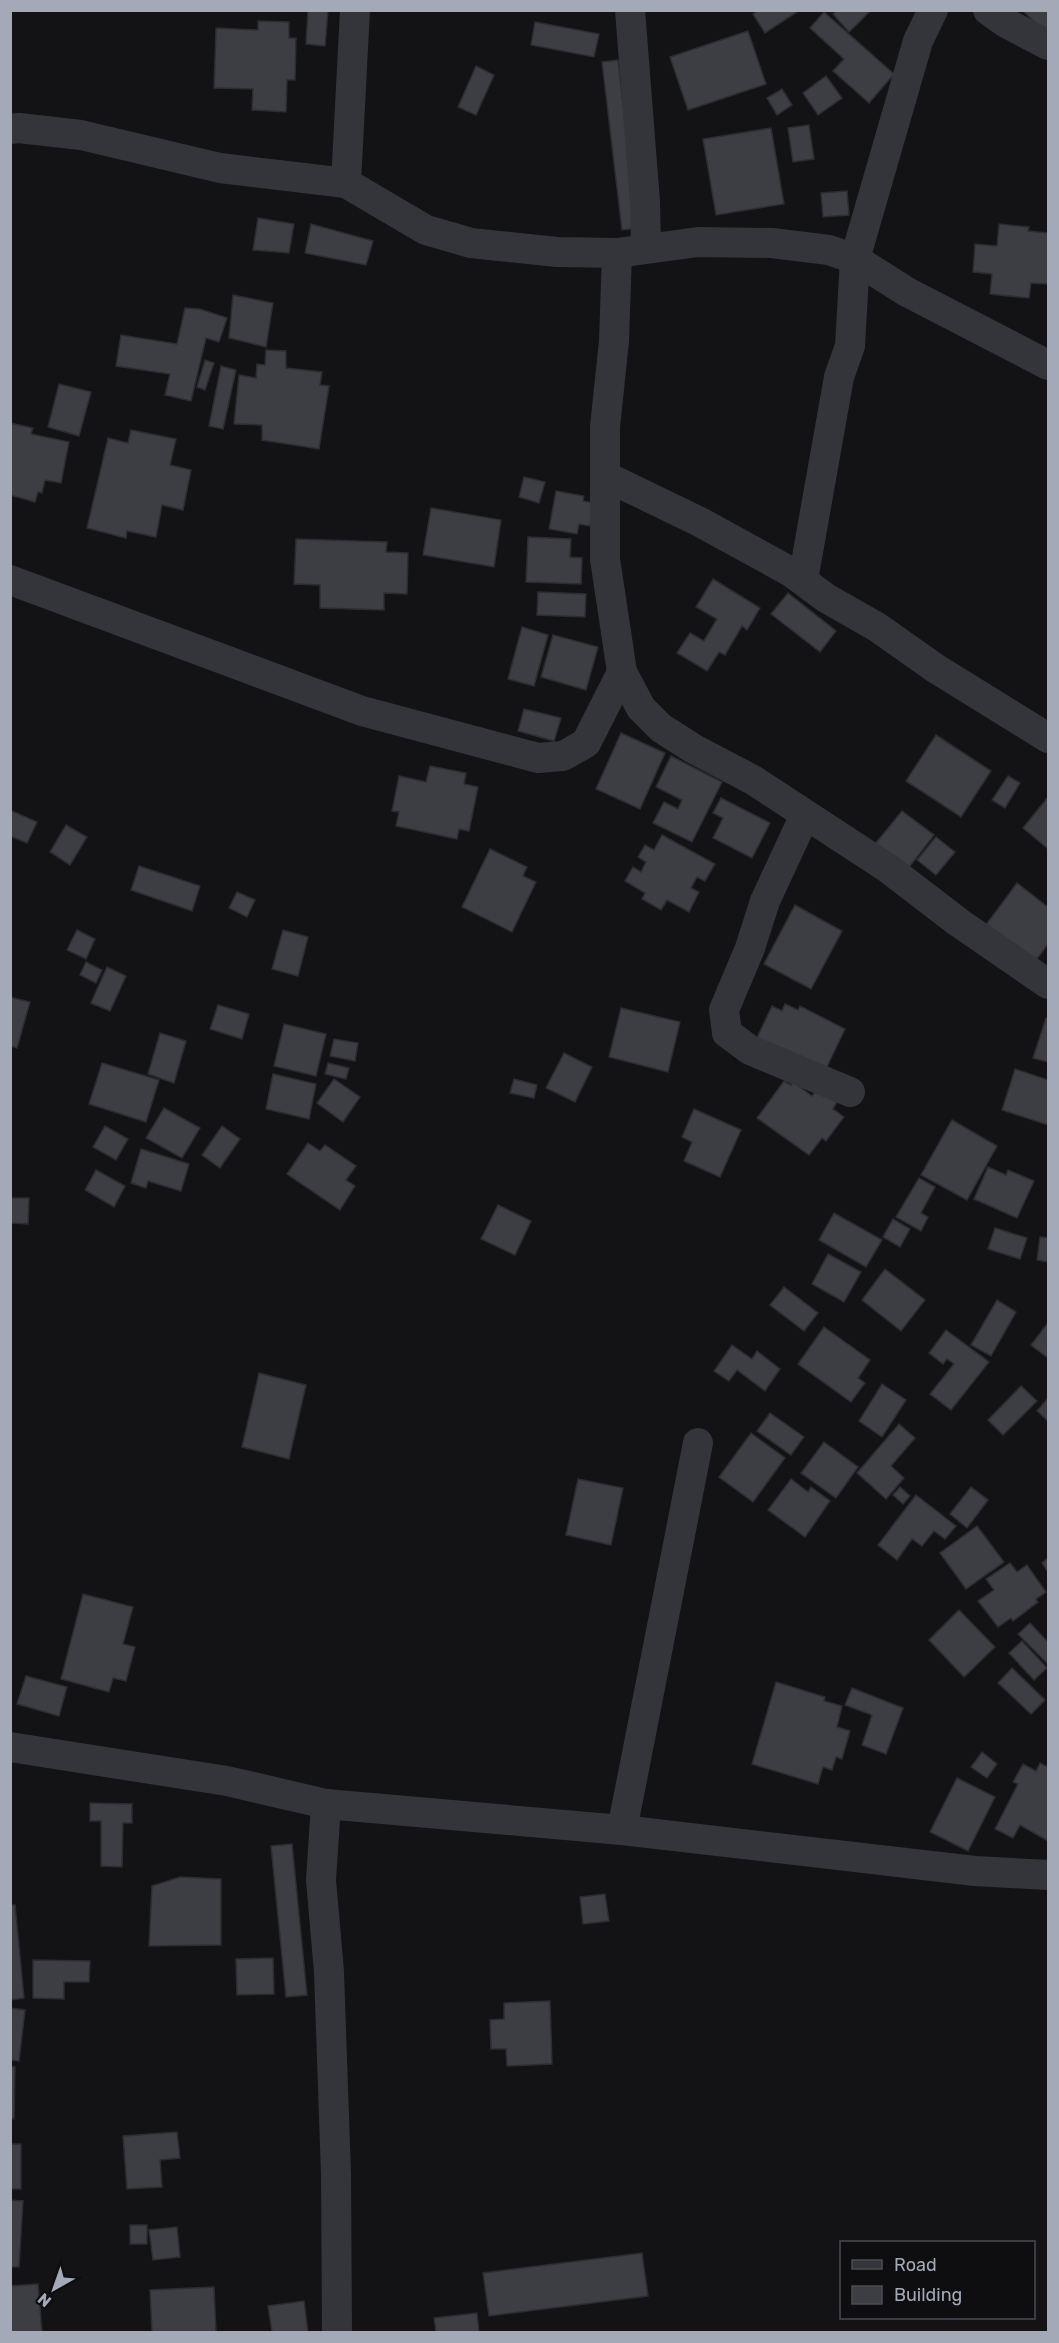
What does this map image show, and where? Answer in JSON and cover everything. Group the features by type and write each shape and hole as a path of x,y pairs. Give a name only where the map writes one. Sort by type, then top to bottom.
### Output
{"street":[{"path":"346,183 355,10"},
{"path":"630,10 645,202 646,248"},
{"path":"802,580 839,377 850,346 855,259 918,41 933,10"},
{"path":"988,10 1006,23 1048,45"},
{"path":"10,129 81,135 220,168 346,183 426,230 471,243 557,252 617,253 698,242 772,243 829,250 855,259 907,292 1048,365"},
{"path":"617,253 614,341 605,427 605,559 622,672 641,708 661,728 694,749 753,780 889,869 958,922 1048,984"},
{"path":"605,477 700,522 764,556 843,609 877,627 935,668 1047,740"},
{"path":"10,580 362,711 538,758 563,756 586,743 622,672"},
{"path":"805,815 765,901 750,948 724,1010 727,1033 750,1050 850,1092"},
{"path":"622,1830 698,1443"},
{"path":"10,1748 227,1781 326,1804 622,1830 975,1871 1048,1875"},
{"path":"326,1804 321,1880 330,1996 336,2174 337,2332"}],"building":[{"path":"308,10 328,10 325,46 306,44"},
{"path":"758,10 800,10 765,33 753,14"},
{"path":"836,10 871,10 849,32 833,14"},
{"path":"1048,10 1048,35 1023,11"},
{"path":"824,12 894,74 869,103 833,71 844,59 810,28"},
{"path":"258,21 289,22 289,38 296,38 295,80 287,80 286,112 252,110 253,89 214,88 216,28 258,30"},
{"path":"535,22 599,34 594,57 531,45"},
{"path":"748,31 766,84 688,110 670,57"},
{"path":"618,60 637,228 622,230 602,62"},
{"path":"476,66 494,75 476,115 458,107"},
{"path":"826,76 842,98 818,115 803,93"},
{"path":"782,89 792,105 777,115 767,98"},
{"path":"809,125 814,159 793,162 788,128"},
{"path":"771,128 784,204 716,215 703,139"},
{"path":"847,191 849,215 823,217 821,193"},
{"path":"258,218 294,224 289,253 253,250"},
{"path":"311,224 373,241 366,265 305,253"},
{"path":"999,224 1029,227 1028,231 1048,233 1048,284 1031,283 1029,298 990,294 992,274 973,272 975,244 997,246"},
{"path":"233,295 273,303 266,347 229,338"},
{"path":"185,308 200,309 227,318 219,342 206,338 191,401 165,395 170,374 116,366 121,335 177,344"},
{"path":"266,350 286,351 286,368 322,372 320,385 329,386 319,449 262,440 262,425 234,424 239,375 256,378 257,364 265,365"},
{"path":"205,360 214,363 205,390 197,387"},
{"path":"221,366 236,370 223,429 209,426"},
{"path":"59,384 91,392 79,436 48,427"},
{"path":"10,423 33,428 31,434 69,442 61,483 45,480 42,493 38,492 35,502 10,495"},
{"path":"131,430 176,439 170,465 191,470 183,510 162,505 156,537 127,531 126,538 87,528 108,438 128,443"},
{"path":"524,477 545,482 539,503 519,497"},
{"path":"556,491 584,496 583,501 594,503 590,526 579,524 577,534 549,529"},
{"path":"431,508 501,520 494,567 423,555"},
{"path":"528,537 571,539 570,557 582,558 581,584 526,582"},
{"path":"296,539 387,542 386,552 408,553 407,594 384,593 384,610 320,608 320,585 294,584"},
{"path":"713,579 760,608 747,630 742,626 725,655 719,652 707,671 677,653 690,633 704,641 717,619 696,607"},
{"path":"538,592 586,594 585,617 537,615"},
{"path":"788,593 836,631 820,652 771,614"},
{"path":"522,627 548,635 534,686 508,679"},
{"path":"553,635 598,647 586,690 541,677"},
{"path":"524,709 561,718 554,741 518,731"},
{"path":"621,733 665,753 640,809 596,789"},
{"path":"936,735 991,771 961,817 906,781"},
{"path":"671,756 722,782 692,842 653,823 664,802 678,809 682,800 656,787"},
{"path":"430,766 466,773 464,784 478,787 469,831 459,829 457,839 396,826 399,812 392,811 399,776 426,782"},
{"path":"1008,776 1020,783 1005,808 992,800"},
{"path":"1048,797 1048,849 1023,828"},
{"path":"721,798 770,823 752,858 713,838 723,818 713,813"},
{"path":"10,810 37,822 27,843 10,836"},
{"path":"902,811 934,835 903,875 871,849"},
{"path":"66,825 87,837 70,865 50,852"},
{"path":"662,835 715,864 705,881 697,877 691,888 699,892 689,912 667,900 661,910 642,899 645,893 625,881 633,867 641,872 646,862 638,857 645,845 654,850"},
{"path":"936,837 955,852 936,875 917,860"},
{"path":"490,849 527,867 523,876 536,882 512,932 462,907"},
{"path":"139,866 200,886 192,911 131,890"},
{"path":"1017,883 1048,907 1048,944 1034,963 985,926"},
{"path":"237,892 255,900 247,917 229,908"},
{"path":"795,905 842,931 811,989 764,964"},
{"path":"77,930 95,939 86,959 67,950"},
{"path":"283,930 308,937 298,976 272,969"},
{"path":"86,962 102,970 96,983 80,975"},
{"path":"107,967 126,976 110,1011 91,1003"},
{"path":"10,997 30,1002 17,1048 10,1046"},
{"path":"785,1004 798,1010 800,1006 845,1029 822,1077 754,1044 772,1006 782,1011"},
{"path":"218,1005 249,1014 242,1039 210,1029"},
{"path":"621,1008 680,1022 668,1072 609,1057"},
{"path":"1046,1018 1048,1019 1048,1062 1033,1058"},
{"path":"284,1024 326,1034 316,1076 274,1066"},
{"path":"160,1033 186,1041 174,1083 148,1074"},
{"path":"334,1039 358,1043 355,1061 330,1056"},
{"path":"564,1053 592,1067 575,1102 546,1088"},
{"path":"102,1063 159,1080 146,1122 89,1104"},
{"path":"328,1063 349,1068 346,1079 325,1074"},
{"path":"1015,1069 1048,1080 1048,1125 1002,1110"},
{"path":"273,1074 316,1084 309,1119 266,1109"},
{"path":"334,1079 360,1097 343,1122 317,1103"},
{"path":"514,1079 537,1085 534,1098 510,1093"},
{"path":"784,1081 791,1085 793,1082 812,1096 819,1088 837,1102 833,1109 844,1117 826,1141 822,1138 809,1155 757,1118"},
{"path":"164,1108 200,1128 182,1158 146,1138"},
{"path":"694,1109 741,1130 720,1177 684,1161 692,1142 682,1137"},
{"path":"952,1120 997,1146 967,1200 921,1175"},
{"path":"105,1126 128,1139 116,1160 93,1147"},
{"path":"222,1126 240,1139 220,1168 202,1155"},
{"path":"308,1143 320,1151 325,1145 356,1166 346,1180 355,1186 340,1210 287,1174"},
{"path":"141,1149 189,1164 181,1191 148,1181 146,1188 131,1183"},
{"path":"988,1167 1006,1175 1008,1170 1034,1181 1017,1218 974,1199"},
{"path":"96,1170 125,1186 114,1207 85,1190"},
{"path":"919,1178 935,1187 921,1213 928,1217 921,1231 896,1217"},
{"path":"10,1198 29,1198 28,1224 10,1223"},
{"path":"498,1205 531,1221 515,1255 481,1239"},
{"path":"834,1213 882,1240 866,1267 819,1240"},
{"path":"893,1219 910,1229 900,1247 883,1237"},
{"path":"995,1228 1027,1238 1020,1259 988,1249"},
{"path":"1040,1237 1048,1238 1048,1262 1037,1260"},
{"path":"828,1254 861,1272 844,1302 812,1284"},
{"path":"885,1269 925,1300 901,1331 862,1300"},
{"path":"784,1287 818,1313 804,1331 770,1305"},
{"path":"997,1300 1016,1312 991,1356 971,1345"},
{"path":"1048,1325 1048,1358 1031,1345"},
{"path":"824,1327 870,1360 858,1378 865,1383 851,1402 798,1364"},
{"path":"946,1330 989,1362 951,1410 930,1394 954,1364 947,1359 943,1364 929,1353"},
{"path":"732,1345 752,1359 757,1351 780,1369 765,1391 737,1370 729,1381 714,1371"},
{"path":"259,1373 306,1385 289,1459 242,1447"},
{"path":"882,1384 906,1400 882,1437 859,1421"},
{"path":"1021,1386 1037,1401 1003,1435 988,1420"},
{"path":"1048,1398 1048,1421 1037,1411"},
{"path":"770,1413 804,1437 791,1455 757,1431"},
{"path":"899,1424 915,1438 891,1466 904,1478 886,1499 857,1473"},
{"path":"751,1433 785,1458 753,1502 719,1477"},
{"path":"824,1442 858,1467 836,1498 801,1473"},
{"path":"578,1479 623,1488 611,1545 566,1535"},
{"path":"791,1479 808,1492 811,1487 830,1501 805,1537 768,1510"},
{"path":"900,1487 910,1496 903,1504 893,1495"},
{"path":"971,1487 988,1500 967,1528 950,1514"},
{"path":"916,1495 956,1526 945,1539 934,1531 922,1546 912,1539 897,1560 878,1545"},
{"path":"977,1526 1004,1562 966,1589 940,1553"},
{"path":"1048,1558 1048,1572 1042,1563"},
{"path":"1010,1563 1017,1572 1027,1565 1046,1592 1036,1599 1038,1602 1013,1621 1011,1618 998,1627 978,1601 994,1590 986,1579"},
{"path":"83,1594 133,1607 123,1644 135,1647 126,1681 113,1678 109,1692 61,1679"},
{"path":"959,1610 995,1647 964,1677 929,1640"},
{"path":"1030,1623 1048,1642 1048,1664 1018,1634"},
{"path":"1022,1641 1047,1668 1034,1680 1009,1653"},
{"path":"1012,1668 1045,1700 1031,1714 998,1683"},
{"path":"26,1676 67,1687 59,1716 17,1704"},
{"path":"776,1682 825,1697 824,1701 842,1706 837,1727 850,1731 842,1759 836,1757 832,1770 823,1767 818,1784 752,1764"},
{"path":"852,1688 903,1708 886,1754 862,1745 872,1715 845,1705"},
{"path":"982,1752 997,1764 987,1778 971,1767"},
{"path":"1040,1763 1048,1767 1048,1841 1020,1825 1013,1838 995,1829 1018,1784 1013,1782 1023,1764 1036,1771"},
{"path":"957,1778 995,1797 968,1851 930,1832"},
{"path":"90,1803 132,1804 132,1823 123,1823 122,1867 101,1866 101,1821 90,1821"},
{"path":"292,1844 307,1995 286,1997 271,1846"},
{"path":"180,1877 221,1879 221,1945 149,1946 152,1886"},
{"path":"605,1894 609,1921 583,1924 580,1897"},
{"path":"10,1905 15,1905 24,1998 10,2000"},
{"path":"273,1958 274,1994 237,1995 236,1959"},
{"path":"33,1960 90,1961 89,1982 64,1982 64,1999 33,1998"},
{"path":"550,2001 552,2064 507,2066 506,2049 491,2049 490,2020 504,2019 504,2003"},
{"path":"10,2008 25,2010 19,2061 10,2060"},
{"path":"10,2066 15,2067 14,2119 10,2118"},
{"path":"177,2132 180,2158 160,2160 162,2187 127,2189 123,2136"},
{"path":"10,2144 21,2144 21,2189 10,2189"},
{"path":"10,2200 23,2201 19,2267 10,2267"},
{"path":"130,2225 147,2225 147,2244 130,2244"},
{"path":"177,2227 180,2257 153,2260 149,2230"},
{"path":"642,2253 648,2296 489,2316 483,2273"},
{"path":"38,2284 42,2332 10,2332 10,2286"},
{"path":"214,2287 216,2332 152,2332 150,2290"},
{"path":"304,2301 308,2332 272,2332 268,2306"},
{"path":"477,2313 479,2332 436,2332 434,2318"}]}
